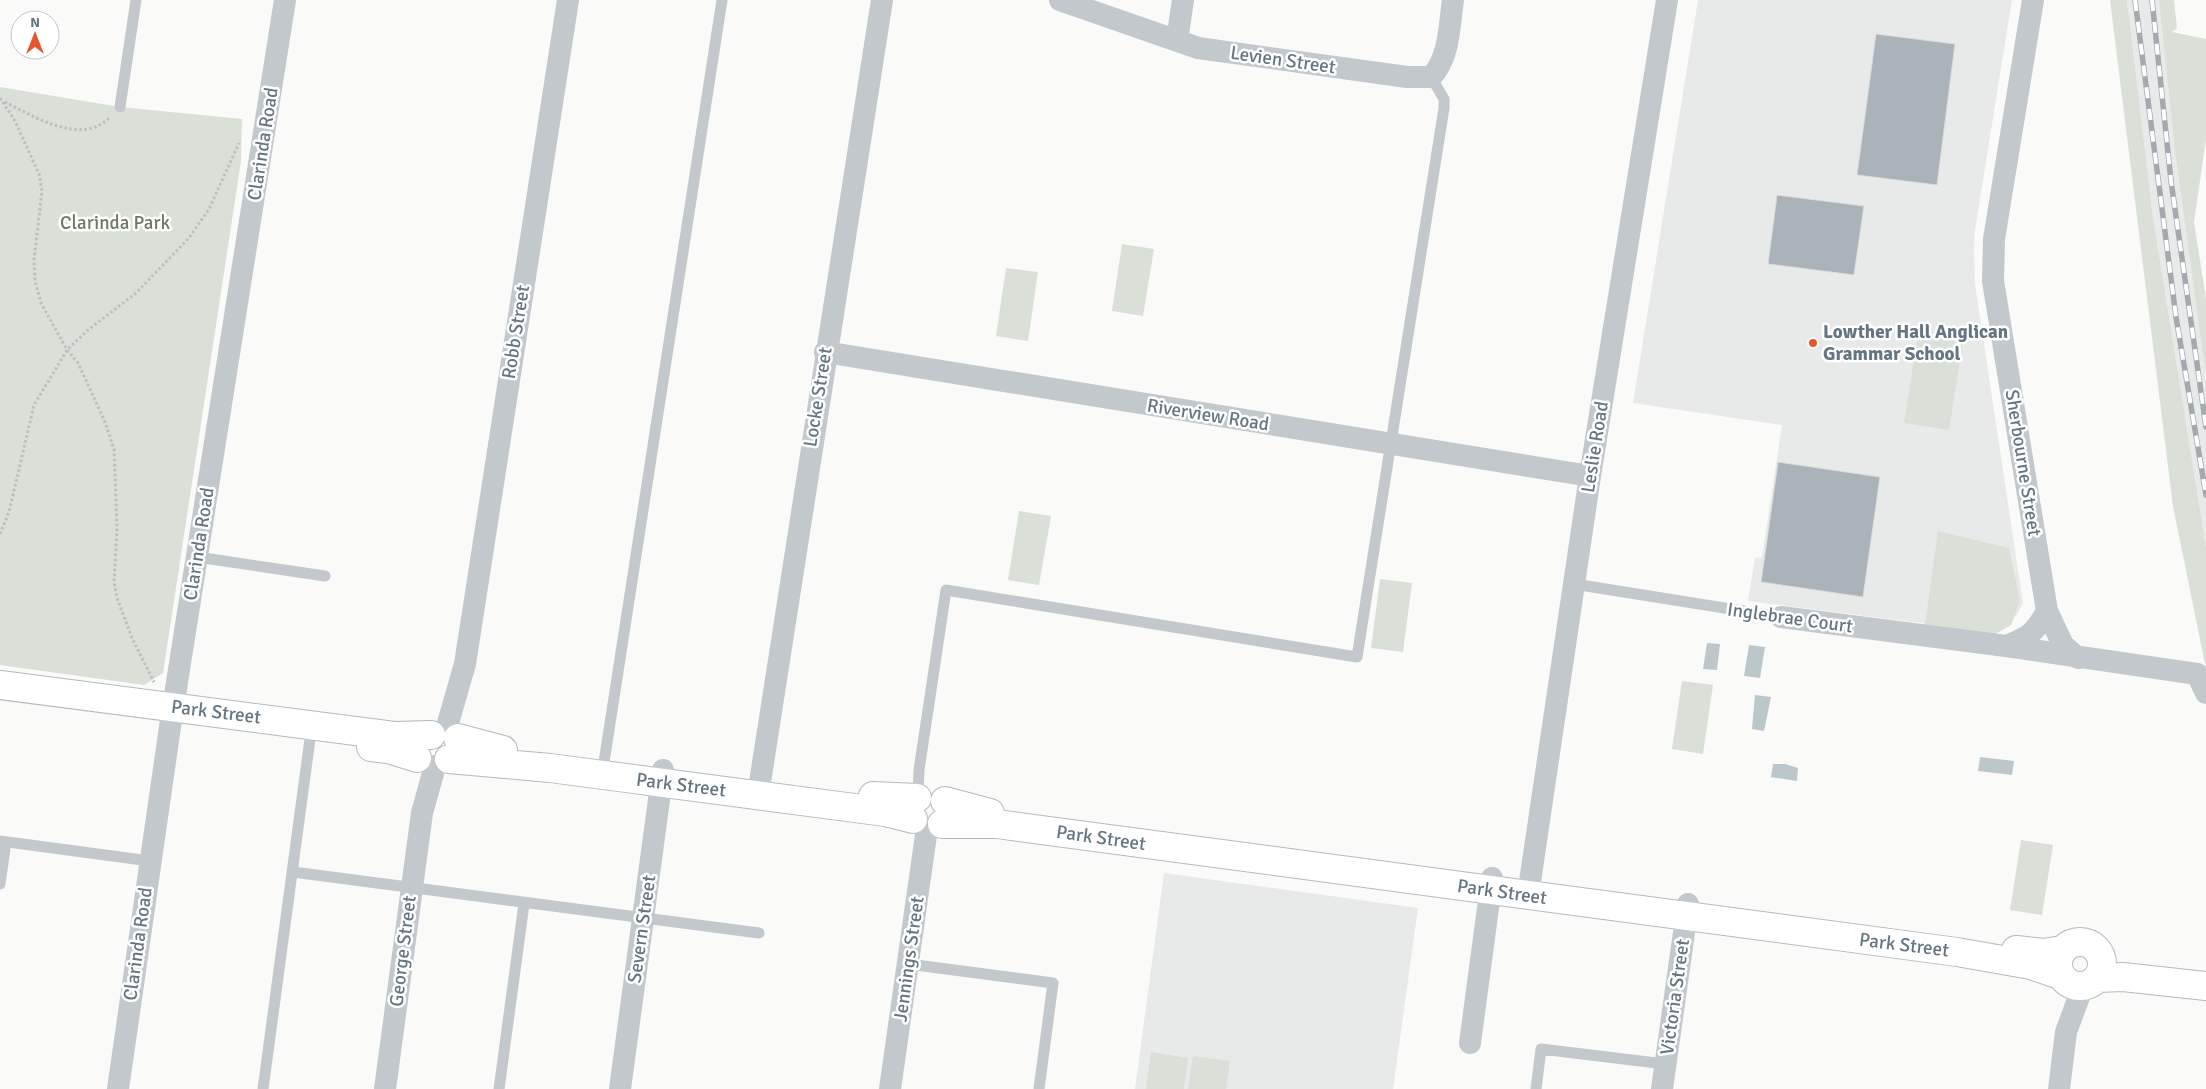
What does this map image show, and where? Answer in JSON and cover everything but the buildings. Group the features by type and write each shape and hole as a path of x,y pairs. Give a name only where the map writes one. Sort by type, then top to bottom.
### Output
{"street":[{"name":"Clarinda Road","path":"118,1089 150,861 167,705 197,558 285,0"},
{"name":"Robb Street","path":"439,748 465,664 568,0"},
{"name":"Locke Street","path":"759,788 882,0"},
{"name":"Levien Street","path":"1060,0 1177,41 1224,52 1407,77 1431,77"},
{"path":"1177,41 1183,0"},
{"path":"1431,77 1439,69 1444,58 1453,0"},
{"name":"Leslie Road","path":"1529,889 1590,476 1667,0"},
{"name":"Sherbourne Street","path":"2033,0 1992,263 1993,281 2047,611 2062,645 2078,658"},
{"name":"Riverview Road","path":"826,352 1590,476"},
{"path":"2006,646 2026,638 2037,630 2047,611"},
{"name":"Inglebrae Court","path":"1781,617 2006,646 2078,658"},
{"path":"2078,658 2197,674 2206,693"},
{"name":"Park Street","path":"0,686 167,705 388,748 499,749 602,768 759,788 885,812 988,812 1687,911 2044,953 2077,970 2206,986"},
{"name":"Park Street","path":"0,698 167,705"},
{"name":"George Street","path":"385,1089 422,812 439,748"},
{"name":"Severn Street","path":"620,1089 662,776"},
{"name":"Jennings Street","path":"890,1089 927,811"},
{"path":"1470,1043 1492,884"},
{"name":"Victoria Street","path":"1662,1089 1687,911"},
{"name":"Park Street","path":"2077,970 2135,962 2206,973"},
{"path":"2059,1089 2066,1032 2077,970"}],"lane":[{"path":"120,107 136,0"},
{"path":"602,768 722,0"},
{"path":"927,811 919,770 946,590 1357,656 1444,108 1444,99 1431,77"},
{"path":"197,558 325,576"},
{"name":"Inglebrae Court","path":"1574,584 1781,617"},
{"path":"263,1089 311,732"},
{"path":"0,884 3,841 150,861"},
{"path":"293,872 411,886 524,904 759,933"},
{"path":"499,1089 524,904"},
{"path":"908,964 1053,984 1039,1089"},
{"path":"1536,1089 1541,1049 1665,1064"}],"path":[{"path":"0,98 39,119 73,128 91,128 106,121 120,107"},
{"path":"5,102 29,149 39,174 42,191 34,260 35,281 41,303 67,350 78,364 105,422 114,449 117,528 116,590 132,638 167,705"},
{"path":"0,534 9,512 34,405 67,350 88,330 136,293 188,238 209,209 240,139"}],"shaded area":[{"name":"Lowther Hall Anglican Grammar School","path":"1698,0 2012,0 1975,230 1974,251 1975,284 2023,603 2018,613 2008,625 1990,632 1748,601 1755,558 1762,557 1782,425 1633,403"},
{"path":"2127,0 2159,0 2206,376 2206,547 2153,217"},
{"path":"1707,643 1720,644 1717,670 1703,669"},
{"path":"1749,645 1765,647 1760,678 1744,676"},
{"path":"1755,695 1771,697 1764,731 1752,729"},
{"path":"1980,757 2014,761 2012,775 1978,771"},
{"path":"1773,764 1785,764 1798,768 1797,781 1771,777"},
{"path":"1164,873 1418,908 1393,1089 1135,1089"}],"green space":[{"path":"2110,0 2127,0 2153,217 2206,547 2206,669 2173,506"},
{"path":"2159,0 2174,0 2177,28 2172,32 2206,39 2206,139 2194,222 2206,299 2206,376 2175,150"},
{"name":"Clarinda Park","path":"0,87 120,107 242,119 241,161 163,673 144,685 0,665"},
{"path":"1122,244 1154,249 1143,316 1112,311"},
{"path":"1006,268 1038,272 1028,341 996,336"},
{"path":"1918,335 1963,342 1949,430 1904,423"},
{"path":"1019,511 1051,516 1039,585 1008,580"},
{"path":"1938,531 2009,548 2020,601 2011,625 1990,637 1925,625"},
{"path":"1380,579 1412,583 1403,652 1371,648"},
{"path":"1682,681 1713,685 1703,754 1672,749"},
{"path":"2021,840 2053,845 2042,915 2010,910"},
{"path":"1151,1052 1188,1058 1184,1089 1146,1089"},
{"path":"1193,1056 1230,1061 1226,1089 1188,1089"}],"railway":[{"path":"2135,0 2176,317 2206,495"},
{"path":"2152,0 2171,181 2206,427"}],"place":[{"name":"Lowther Hall Anglican Grammar School","path":"1813,343"}]}
